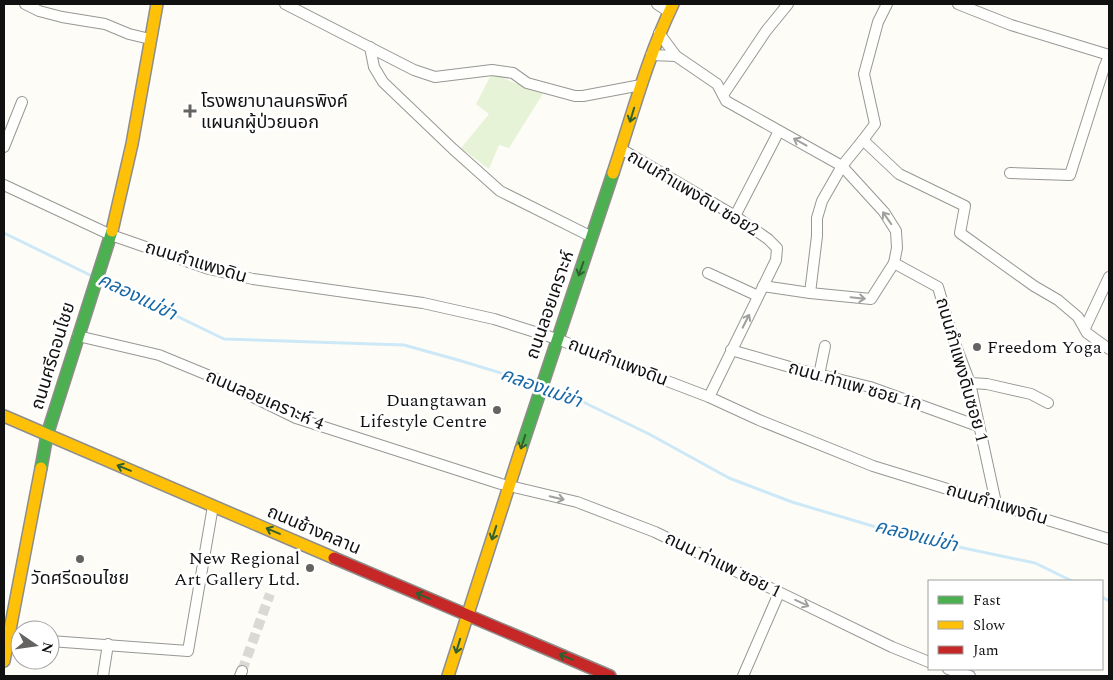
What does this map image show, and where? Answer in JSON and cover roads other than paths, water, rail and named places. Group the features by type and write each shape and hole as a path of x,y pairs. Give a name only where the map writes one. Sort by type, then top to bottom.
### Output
{"street":[{"path":"25,4 39,11 62,17 106,24 129,34 150,39"},
{"name":"ถนนศรีดอนไชย","path":"4,661 47,435 111,235 132,144 157,4"},
{"path":"285,4 414,70 435,76 492,70 513,72 527,83 575,96 641,85"},
{"path":"656,4 671,8"},
{"path":"723,95 766,31 788,4"},
{"path":"810,293 817,236 817,218 822,201 842,166 875,124 864,74 878,22 887,4"},
{"path":"958,4 1011,25 1109,55 1070,175 1010,172"},
{"name":"ถนนลอยเคราะห์","path":"448,676 651,55 671,8"},
{"path":"659,34 676,56 717,84 726,101 842,166 884,212 896,231 897,248 894,263 871,300 810,293 761,291 708,273"},
{"path":"370,47 374,67 384,82 452,148 500,191 592,237"},
{"path":"651,55 676,56"},
{"path":"4,147 22,102"},
{"path":"735,216 779,131"},
{"path":"863,140 899,174 965,206 960,233 1034,286 1058,300 1078,317 1084,328 1095,340 1109,349"},
{"name":"ถนนกำแพงดิน ซอย2","path":"621,149 735,216 768,238 777,248 776,260 709,397"},
{"name":"ถนนกำแพงดิน","path":"4,185 111,235 217,271 253,279 423,303 494,319 557,339 709,397 759,420 873,466 1109,539"},
{"name":"ถนนกำแพงดินซอย 1","path":"894,263 938,287 954,341 970,383 996,503"},
{"path":"1084,328 1109,277"},
{"name":"ถนนลอยเคราะห์ 4","path":"78,336 159,355 210,376 296,418 509,486"},
{"path":"819,375 825,346"},
{"name":"ถนน ท่าแพ ซอย 1ก","path":"731,350 819,375 870,387 978,426"},
{"path":"970,383 987,384 1031,394 1048,404"},
{"name":"ถนนช้างคลาน","path":"4,416 468,615 589,672 610,676"},
{"name":"ถนน ท่าแพ ซอย 1","path":"509,486 576,502 655,532 892,647 928,662"},
{"path":"60,642 188,650 213,506"},
{"path":"743,676 779,593"},
{"path":"103,676 108,644"},
{"path":"951,670 970,676"}],"waterway":[{"name":"คลองแม่ข่า","path":"4,233 94,277"},
{"name":"คลองแม่ข่า","path":"100,279 224,339 404,345 537,384"},
{"name":"คลองแม่ข่า","path":"545,387 579,400 649,434 729,478 792,502 906,536 1035,563 1070,580"},
{"name":"คลองแม่ข่า","path":"1103,598 1109,601"}],"tunnel":[{"path":"242,671 270,594"}],"place":[{"name":"โรงพยาบาลนครพิงค์ แผนกผู้ป่วยนอก","path":"190,111"},
{"name":"Freedom Yoga","path":"977,347"},
{"name":"Duangtawan Lifestyle Centre","path":"497,410"},
{"name":"วัดศรีดอนไชย","path":"80,559"},
{"name":"New Regional Art Gallery Ltd.","path":"310,568"}]}
